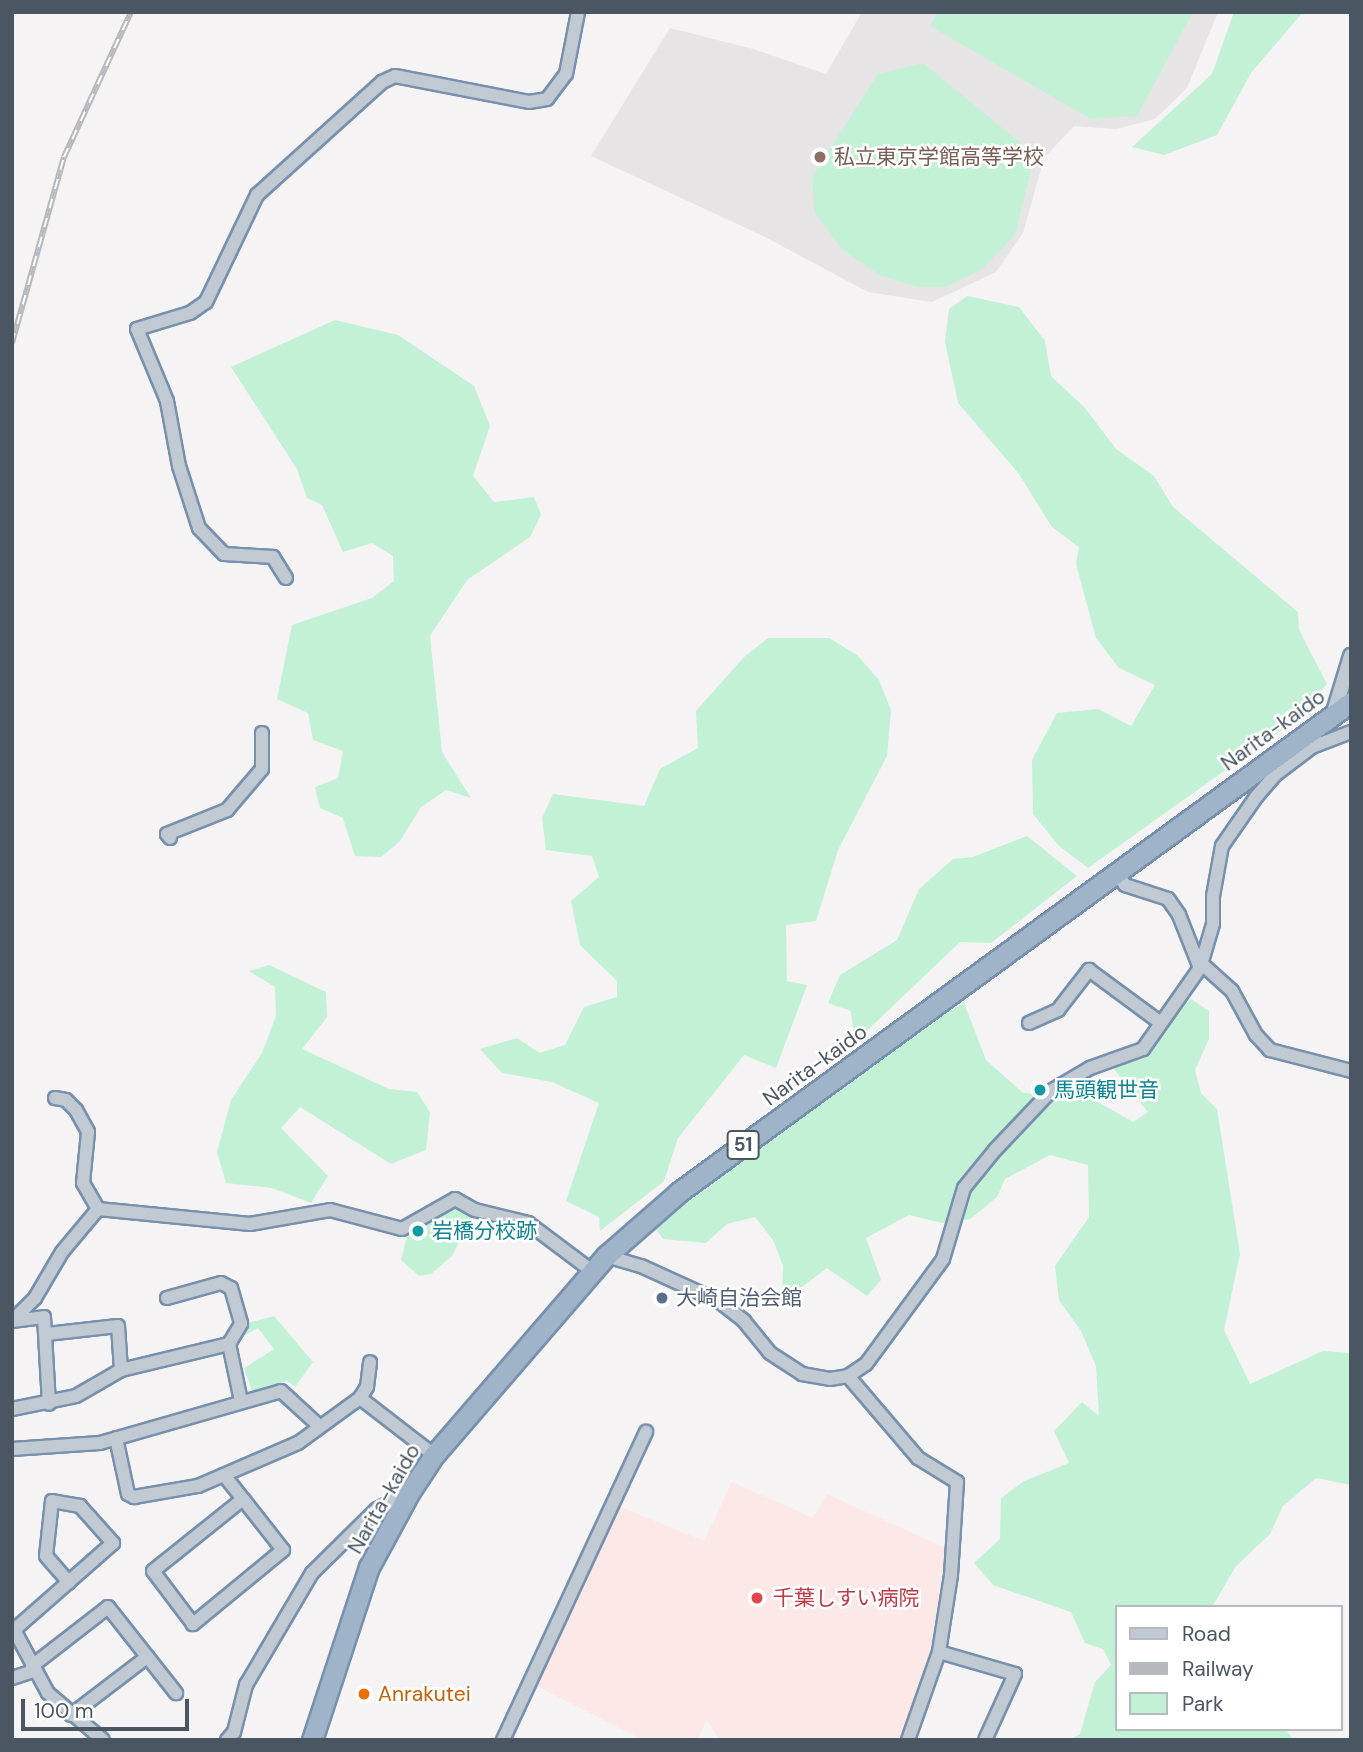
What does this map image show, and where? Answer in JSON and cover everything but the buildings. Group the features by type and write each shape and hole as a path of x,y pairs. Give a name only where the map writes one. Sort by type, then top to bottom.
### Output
{"highway":[{"name":"Narita-kaido","path":"312,1740 369,1567 409,1493 434,1455 606,1256 679,1192 1115,872 1312,739 1333,715 1351,702"}],"street":[{"path":"286,578 273,557 224,554 199,528 179,466 167,401 137,329 190,313 206,302 257,195 382,82 395,76 529,102 547,99 566,74 578,12"},
{"path":"1333,715 1351,656"},
{"path":"606,1256 641,1265 720,1302 744,1321 770,1353 802,1374 830,1379 848,1376 866,1364 904,1317 943,1259 964,1188 995,1150 1051,1091 1090,1068 1143,1049 1201,966 1213,924 1213,896 1222,846 1275,775 1312,739 1351,732"},
{"path":"170,838 167,834 227,810 236,800 262,769 262,733"},
{"path":"1115,872 1125,885 1168,899 1179,915 1201,966 1232,991 1256,1035 1270,1050 1351,1071"},
{"path":"1029,1023 1058,1010 1089,970 1161,1023"},
{"path":"55,1098 71,1105 88,1132 83,1183 98,1209"},
{"path":"98,1209 250,1224 330,1210 402,1229 455,1199 475,1210 528,1223 592,1270"},
{"path":"12,1321 35,1298 62,1252 98,1209"},
{"path":"167,1298 221,1283 231,1288 241,1324 229,1344 241,1401"},
{"path":"12,1321 44,1317 49,1404"},
{"path":"47,1334 118,1326 121,1370"},
{"path":"12,1409 49,1404 76,1396 121,1370 229,1344"},
{"path":"117,1438 124,1488 134,1497 198,1486 298,1443 360,1398 367,1387 370,1362"},
{"path":"848,1376 918,1458 957,1482 951,1575 939,1652 908,1740"},
{"path":"12,1449 80,1447 281,1391 319,1426"},
{"path":"360,1398 434,1455"},
{"path":"503,1740 646,1432"},
{"path":"224,1475 243,1499 283,1550 193,1623 153,1571 243,1499"},
{"path":"227,1740 234,1732 246,1685 312,1573 377,1509 409,1493"},
{"path":"69,1582 46,1556 52,1502 80,1506 113,1543 69,1582 13,1628 48,1693 103,1740"},
{"path":"12,1678 33,1668 108,1607 176,1693"},
{"path":"939,1652 1016,1674 985,1740"},
{"path":"71,1715 147,1657"}],"shaded area":[{"name":"私立東京学館高等学校","path":"862,12 1218,12 1187,88 1155,119 1116,129 1074,126 1044,158 1023,233 996,272 932,302 868,292 767,238 591,156 670,28 753,49 826,74"},
{"name":"千葉しすい病院","path":"732,1482 813,1518 827,1494 945,1548 932,1649 900,1740 719,1740 707,1720 697,1740 643,1740 537,1686 618,1506 704,1541"}],"green space":[{"path":"938,12 1193,12 1137,116 1091,119 930,26"},
{"path":"1234,12 1303,12 1251,73 1217,135 1164,155 1132,147 1212,74"},
{"path":"923,63 1029,150 1032,166 1015,235 981,270 945,287 918,287 879,275 841,248 815,213 812,177 878,74"},
{"path":"967,296 1019,307 1045,341 1051,376 1085,408 1116,449 1154,476 1173,507 1298,612 1299,630 1327,684 1290,724 1088,868 1058,845 1033,814 1032,760 1057,713 1098,709 1131,726 1155,685 1119,668 1096,638 1076,564 1079,547 1052,527 1019,474 958,403 945,342 949,309"},
{"path":"335,320 398,335 474,386 490,426 473,476 494,502 534,497 541,515 530,537 467,580 430,636 442,752 471,798 446,790 421,807 400,841 381,857 355,856 343,818 320,808 315,787 338,778 343,751 313,740 308,713 277,699 292,625 372,598 394,581 393,556 372,543 343,552 322,505 307,498 297,469 231,367"},
{"path":"768,638 829,638 857,655 879,680 891,710 887,756 838,850 816,921 786,925 787,981 807,985 776,1068 744,1055 678,1138 664,1181 600,1231 599,1217 566,1201 599,1103 552,1082 502,1073 480,1049 517,1038 540,1053 565,1045 584,1007 617,997 617,981 580,945 571,901 599,877 592,856 546,850 542,818 553,794 644,806 660,769 698,748 696,711 744,657"},
{"path":"1027,836 1077,876 991,943 960,942 855,1042 851,1011 828,1003 840,975 897,940 919,889 953,859 973,857"},
{"path":"269,965 326,992 327,1017 302,1049 389,1089 417,1092 430,1112 426,1150 391,1164 300,1107 281,1128 328,1176 311,1203 272,1188 226,1183 217,1152 231,1100 262,1053 276,1016 275,987 249,971"},
{"path":"1191,999 1209,1011 1209,1039 1195,1070 1201,1093 1217,1109 1240,1254 1224,1330 1250,1384 1323,1351 1351,1353 1351,1485 1316,1478 1283,1506 1270,1534 1236,1566 1213,1605 1114,1605 1114,1731 1287,1731 1294,1740 1070,1740 1080,1734 1095,1682 1111,1665 1103,1649 1085,1643 1071,1612 993,1585 974,1563 1000,1539 1001,1498 1024,1481 1069,1463 1054,1431 1082,1402 1099,1416 1096,1366 1081,1331 1059,1300 1055,1266 1089,1217 1088,1165 1050,1155 1005,1179 997,1197 970,1219 942,1223 909,1215 866,1238 881,1280 867,1296 827,1268 782,1302 783,1266 773,1240 755,1217 727,1224 706,1243 663,1239 654,1226 891,1044 964,1003 986,1060 1023,1093 1089,1097 1133,1122 1148,1112 1114,1069"},
{"path":"454,1208 472,1215 452,1256 431,1274 419,1276 401,1260 408,1233"},
{"path":"274,1316 313,1362 295,1387 287,1381 252,1391 244,1368 274,1349 258,1328 240,1338 248,1323"}],"railway":[{"path":"12,343 64,157 131,12"}],"place":[{"name":"私立東京学館高等学校","path":"820,157"},
{"name":"馬頭観世音","path":"1040,1090"},
{"name":"岩橋分校跡","path":"418,1231"},
{"name":"大崎自治会館","path":"662,1298"},
{"name":"千葉しすい病院","path":"757,1598"},
{"name":"Anrakutei","path":"364,1694"}]}
